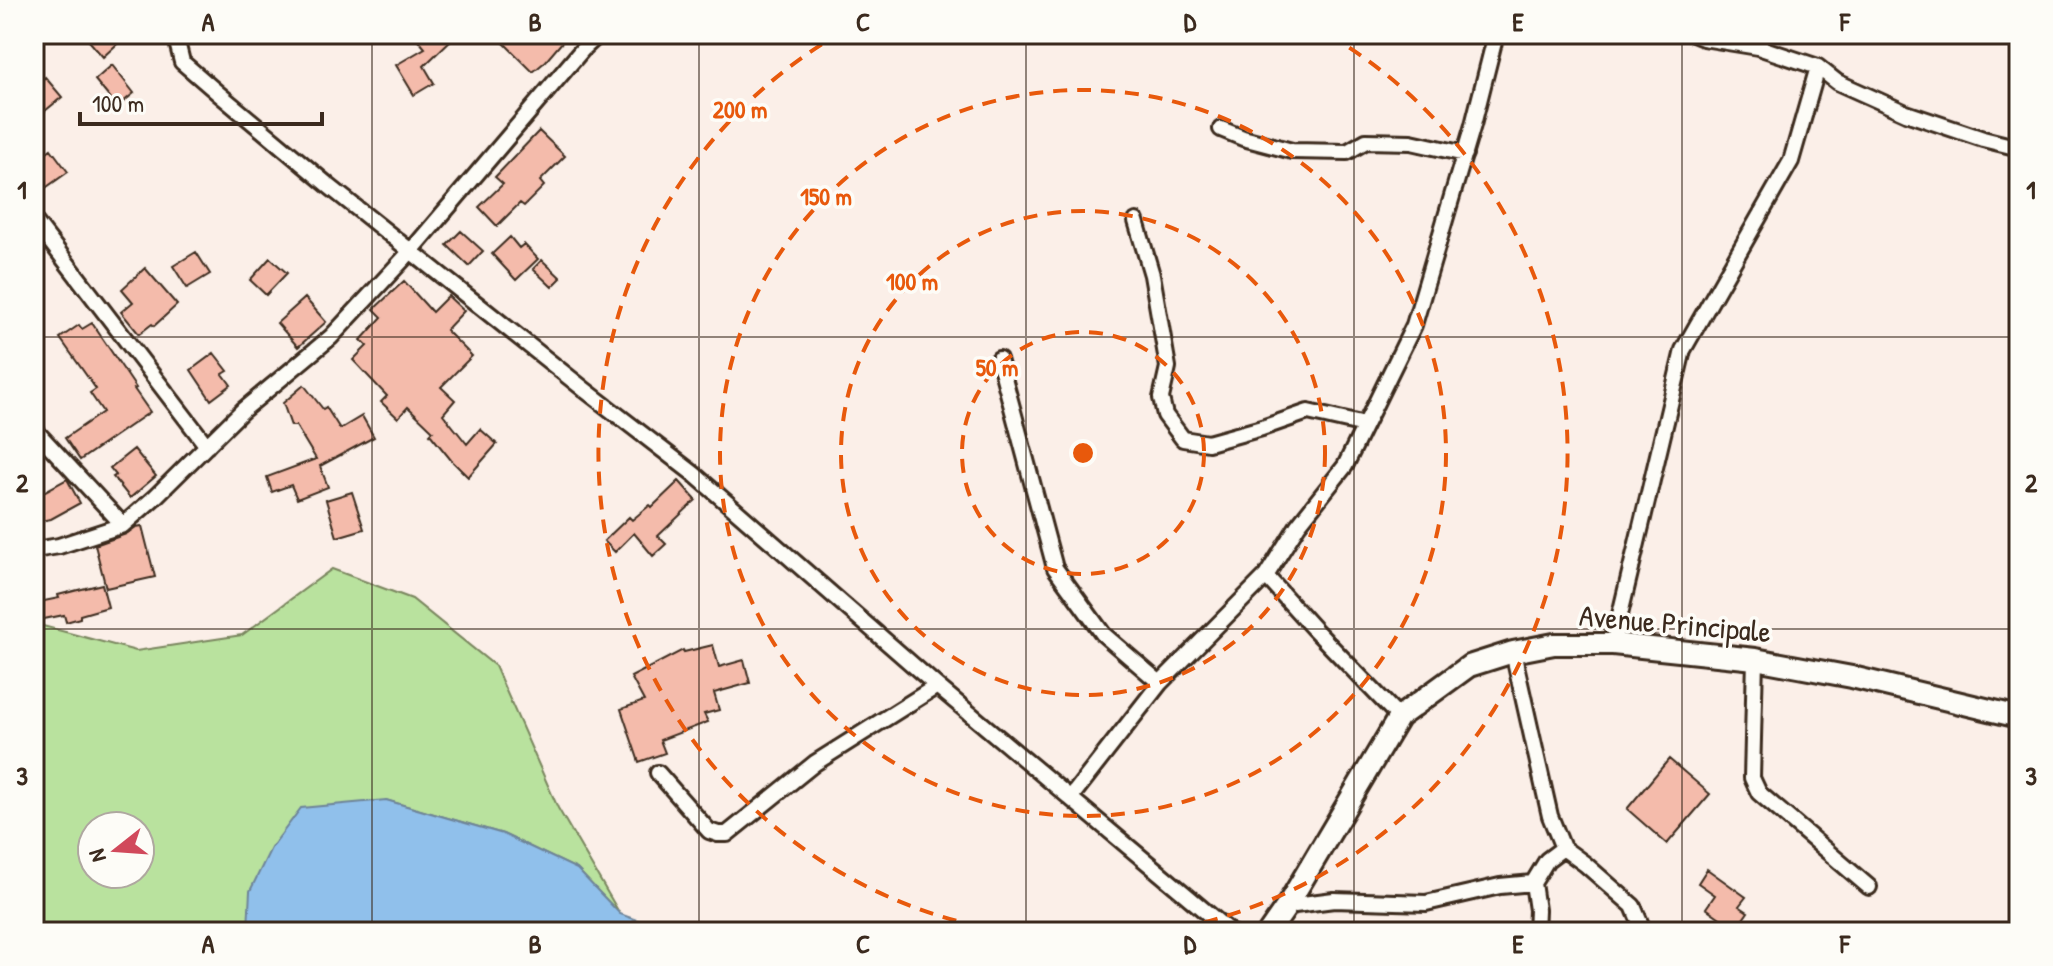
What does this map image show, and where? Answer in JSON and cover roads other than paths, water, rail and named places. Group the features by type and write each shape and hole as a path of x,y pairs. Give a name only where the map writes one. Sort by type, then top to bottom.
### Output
{"street":[{"path":"175,34 182,62 329,186 694,474 937,686 1230,932"},
{"path":"34,550 59,546 123,525 243,410 331,337 411,251 599,34"},
{"path":"1071,797 1160,683 1266,576 1298,525 1345,466 1414,325 1465,154 1496,34"},
{"path":"1693,34 1703,38 1761,41 1818,67 1837,82 1906,113 2019,148"},
{"path":"1613,644 1683,350 1791,161 1818,67"},
{"path":"1221,129 1292,151 1347,152 1366,141 1411,142 1465,154"},
{"path":"34,220 207,446"},
{"path":"1136,221 1152,275 1168,367 1161,398 1165,415 1183,439 1208,443 1308,412 1365,425"},
{"path":"999,359 1055,568 1103,634 1160,683"},
{"path":"34,429 123,525"},
{"path":"1266,576 1399,717"},
{"name":"Avenue Principale","path":"1269,932 1399,717 1469,666 1513,652 1554,644 1613,644 1755,659 1852,677 2019,717"},
{"path":"1513,652 1550,816 1563,848 1633,906 1644,932"},
{"path":"1755,659 1752,778 1759,793 1869,887"},
{"path":"658,773 709,831 727,834 815,763 937,686"},
{"path":"1536,932 1533,883 1547,860 1563,848"},
{"path":"1287,906 1334,900 1426,903 1500,886 1533,883"}],"water":[{"path":"386,800 503,834 577,869 620,914 670,932 250,932 250,891 271,848 301,808"}]}
